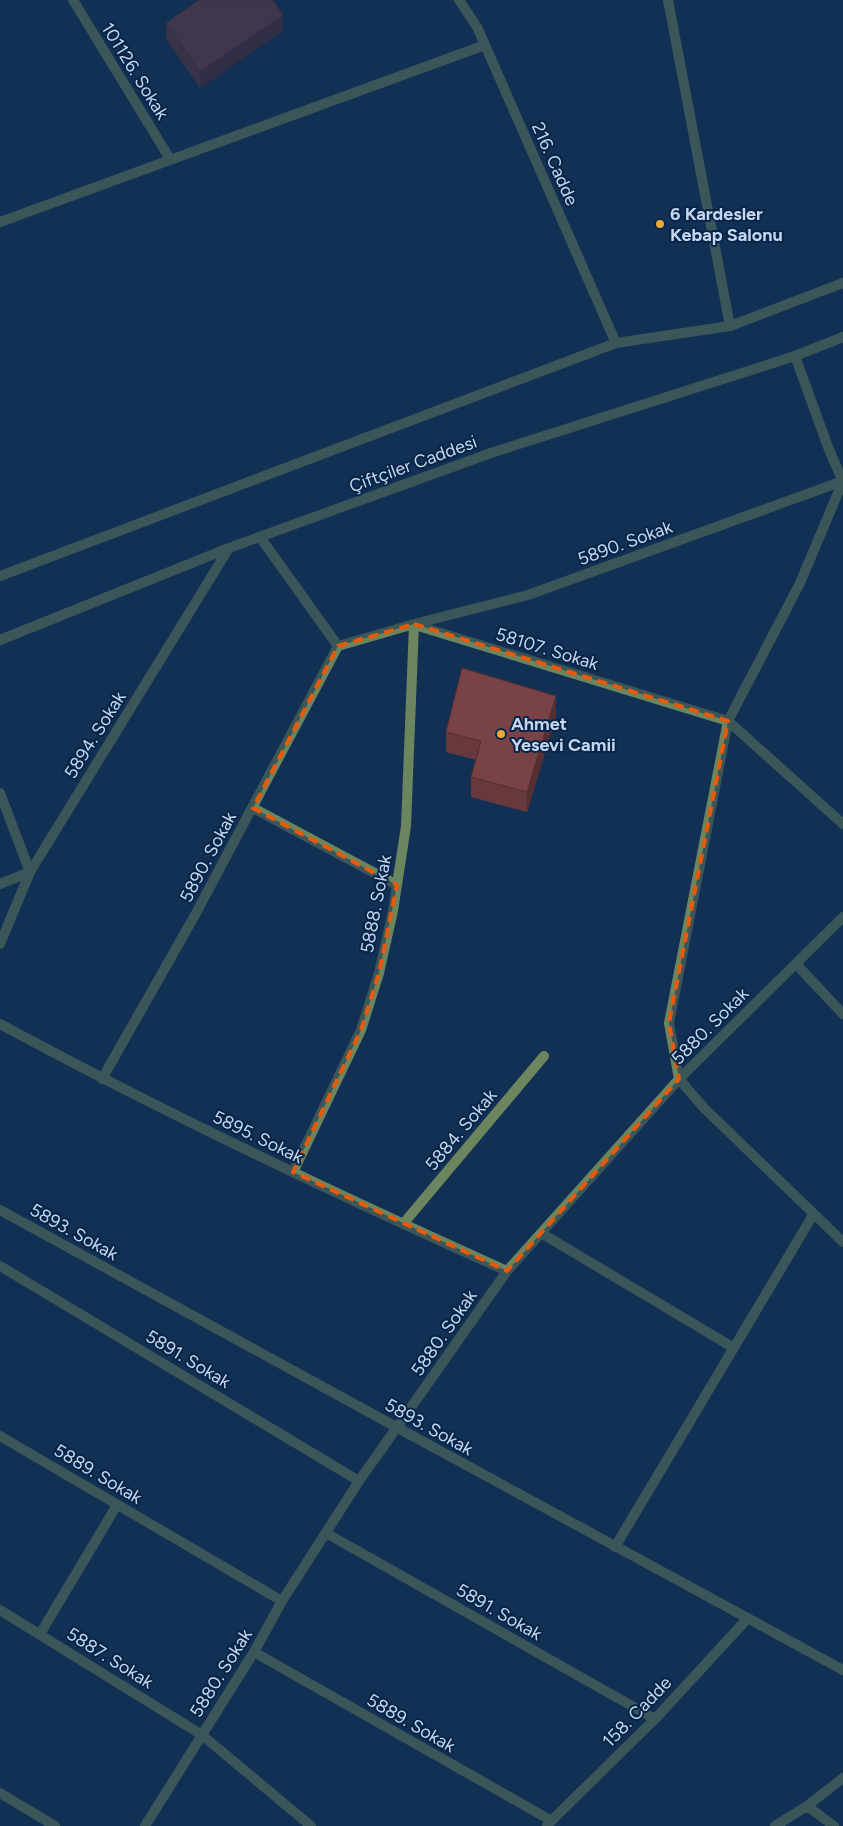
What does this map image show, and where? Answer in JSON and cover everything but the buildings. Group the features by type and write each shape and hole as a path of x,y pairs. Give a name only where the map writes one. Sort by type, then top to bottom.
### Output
{"street":[{"name":"101126. Sokak","path":"73,0 170,159"},
{"name":"216. Cadde","path":"459,0 477,28 485,45 616,343"},
{"path":"668,0 730,326"},
{"path":"0,222 485,45"},
{"path":"0,576 616,343 730,326 843,283"},
{"name":"Çiftçiler Caddesi","path":"0,640 229,548 491,453 795,356 843,337"},
{"path":"795,356 828,447 843,481 800,583 728,721 669,1023 679,1079 704,1108 843,1242"},
{"name":"5890. Sokak","path":"414,624 528,595 843,481"},
{"path":"260,537 338,646 414,624"},
{"name":"5894. Sokak","path":"0,944 30,872 229,548"},
{"name":"58107. Sokak","path":"414,624 728,721 843,824"},
{"name":"5888. Sokak","path":"293,1172 361,1030 379,973 397,885 406,826 414,624"},
{"name":"5890. Sokak","path":"102,1079 195,915 338,646"},
{"path":"0,793 30,872 0,884"},
{"path":"252,808 397,885"},
{"name":"5880. Sokak","path":"145,1826 254,1652 282,1601 359,1481 507,1271 679,1079 843,917"},
{"path":"796,964 843,1014"},
{"name":"5895. Sokak","path":"0,1024 102,1079 293,1172 507,1271"},
{"name":"5884. Sokak","path":"403,1224 544,1056"},
{"name":"5893. Sokak","path":"0,1210 843,1670"},
{"path":"615,1547 813,1215"},
{"path":"541,1233 734,1348"},
{"name":"5891. Sokak","path":"0,1266 359,1481"},
{"name":"5889. Sokak","path":"0,1436 282,1601"},
{"path":"40,1634 117,1505"},
{"name":"5891. Sokak","path":"326,1533 655,1719"},
{"name":"5887. Sokak","path":"0,1610 202,1735 311,1826"},
{"name":"158. Cadde","path":"549,1824 655,1719 748,1618"},
{"name":"5889. Sokak","path":"254,1652 549,1824"},
{"path":"775,1826 807,1806 843,1778"},
{"path":"0,1793 55,1826"},
{"path":"807,1806 834,1826"}],"highlighted area":[{"path":"414,624 728,721 669,1023 679,1079 507,1271 293,1172 361,1030 379,973 397,885 253,808 338,646"}],"place":[{"name":"6 Kardesler Kebap Salonu","path":"660,224"},
{"name":"Ahmet Yesevi Camii","path":"501,734"}]}
